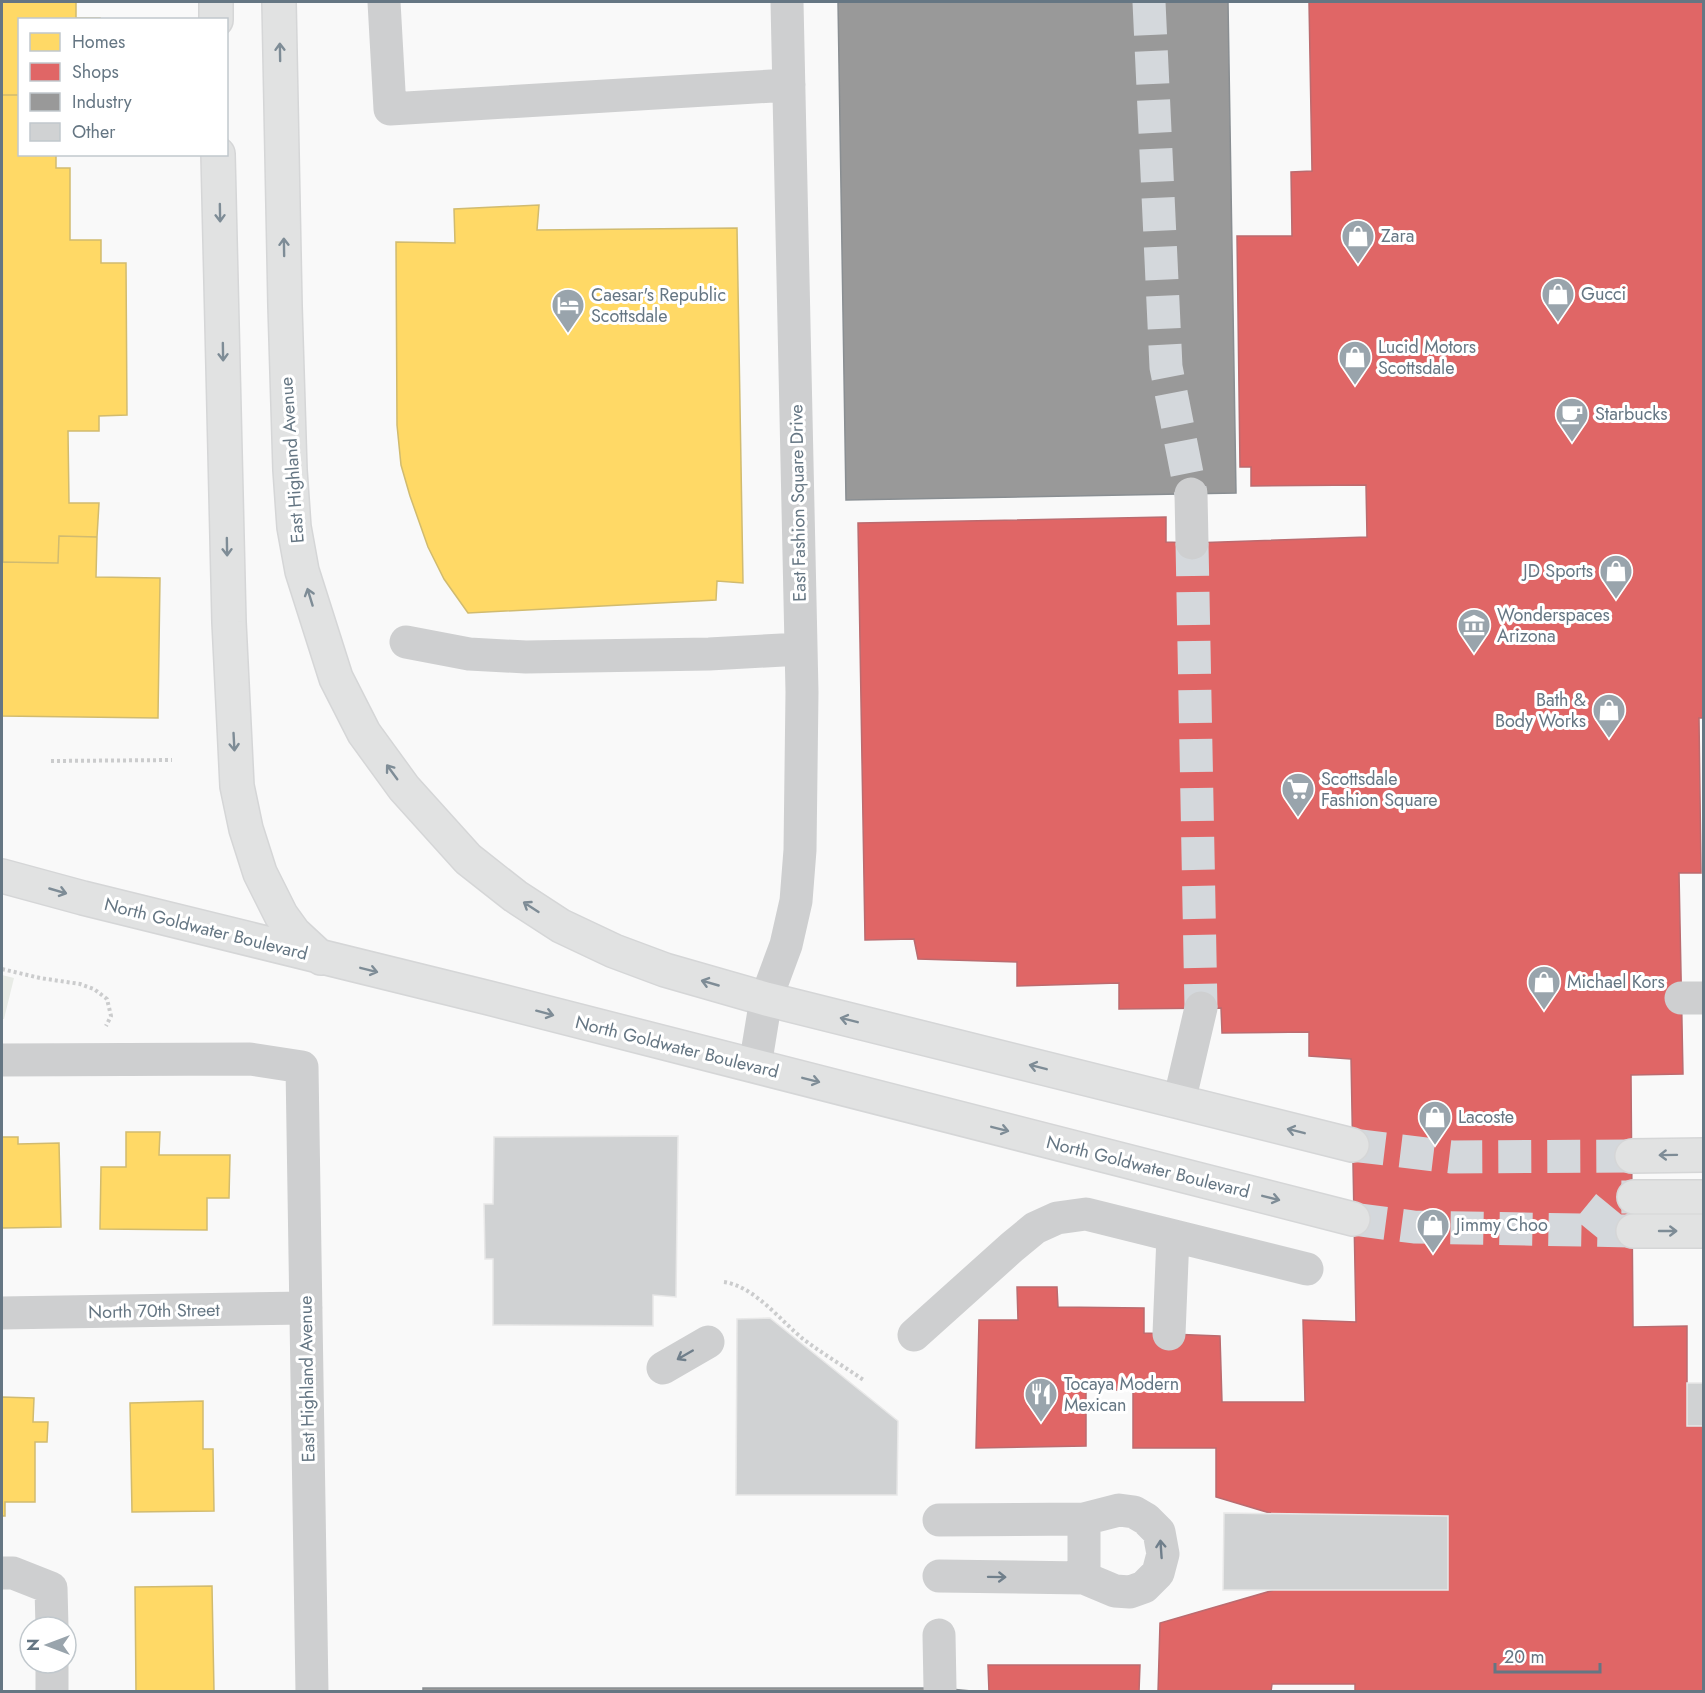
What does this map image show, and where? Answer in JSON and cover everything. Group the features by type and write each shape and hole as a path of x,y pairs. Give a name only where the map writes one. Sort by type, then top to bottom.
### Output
{"main road":[{"path":"216,2 216,18"},
{"name":"East Highland Avenue","path":"279,2 287,396 294,527 302,571 336,678 364,733 404,788 468,860 515,896 561,926 614,951 665,970 766,999"},
{"path":"219,156 230,633 237,786 246,829 260,873 280,915 294,933 321,958"},
{"name":"North Goldwater Boulevard","path":"2,876 1353,1219"},
{"path":"766,999 1352,1145"},
{"path":"1632,1156 1704,1155"},
{"path":"1634,1197 1704,1197"},
{"path":"1633,1231 1704,1232"}],"street":[{"path":"384,2 390,109 789,85"},
{"name":"East Fashion Square Drive","path":"755,1066 766,999 786,945 795,901 800,850 801,649 787,2"},
{"path":"1191,494 1192,543"},
{"path":"406,642 469,654 526,657 709,654 801,649"},
{"path":"1179,1102 1201,1008"},
{"name":"East Highland Avenue","path":"2,1060 250,1059 302,1067 312,1692"},
{"path":"914,1335 1035,1228 1057,1218 1086,1214 1307,1269"},
{"path":"1169,1334 1173,1236"},
{"name":"North 70th Street","path":"2,1313 306,1308"},
{"path":"663,1368 708,1342"},
{"path":"939,1520 1084,1519 1119,1510 1134,1512 1146,1519 1159,1532 1163,1554 1158,1573 1144,1587 1130,1592 1115,1591 1084,1578 939,1576"},
{"path":"1084,1519 1084,1578"},
{"path":"2,1573 13,1573 51,1588 52,1615"},
{"path":"939,1635 940,1688"},
{"path":"52,1675 52,1692"}],"path":[{"path":"51,761 172,760"},
{"path":"2,969 94,988 107,999 111,1016 103,1030"},
{"path":"724,1282 732,1283 769,1306 801,1337 865,1382"}],"shaded area":[{"path":"2,975 14,978 4,1019 2,1019"}],"building: Homes":[{"path":"2,2 76,2 76,18 18,18 18,95 2,95"},
{"path":"2,95 18,95 18,156 56,156 56,168 70,168 70,240 101,240 101,263 126,263 127,415 99,416 99,431 68,431 69,503 99,503 97,537 59,536 58,563 3,562"},
{"name":"Caesar's Republic Scottsdale","path":"539,205 537,230 737,228 743,583 717,581 716,600 468,613 444,579 428,547 401,465 397,425 396,242 455,243 454,209"},
{"path":"59,536 97,537 96,577 160,578 158,718 2,716 2,562 58,563"},
{"path":"126,1132 160,1132 159,1155 230,1155 229,1198 207,1198 207,1230 100,1229 101,1167 126,1167"},
{"path":"2,1137 18,1137 18,1144 59,1143 61,1227 2,1228"},
{"path":"2,1397 34,1398 33,1422 48,1422 47,1442 35,1442 35,1502 5,1502 5,1516 2,1516"},
{"path":"203,1401 203,1449 213,1449 214,1511 132,1512 130,1403"},
{"path":"212,1586 214,1692 136,1692 135,1587"}],"building: Shops":[{"name":"Scottsdale Fashion Square","path":"1309,2 1704,2 1704,718 1699,718 1701,873 1679,873 1683,1074 1631,1075 1633,1327 1687,1326 1687,1426 1704,1426 1704,1692 1355,1692 1355,1684 1272,1684 1271,1692 1158,1692 1160,1623 1281,1588 1280,1516 1216,1497 1216,1448 1133,1448 1133,1390 1086,1390 1086,1446 976,1448 979,1320 1018,1320 1017,1287 1057,1287 1058,1307 1144,1308 1144,1333 1220,1336 1222,1402 1305,1402 1303,1320 1356,1322 1351,1059 1309,1056 1309,1032 1222,1033 1221,1008 1119,1009 1119,983 1017,986 1017,962 918,959 914,939 865,940 858,523 1166,517 1166,542 1367,537 1366,485 1251,486 1251,467 1240,467 1237,236 1292,236 1291,172 1312,171"},
{"path":"988,1665 1140,1665 1139,1692 989,1692"}],"building: Industry":[{"path":"838,2 1228,2 1236,493 846,500"},
{"path":"423,1688 940,1688 982,1692 423,1692"}],"building: Other":[{"path":"678,1136 676,1297 653,1295 653,1326 493,1325 493,1259 485,1259 484,1204 493,1204 494,1137"},
{"path":"770,1318 898,1421 897,1495 736,1495 737,1319"},
{"path":"1687,1383 1704,1383 1704,1426 1687,1426"},
{"path":"1224,1513 1448,1516 1448,1590 1223,1590"}],"tunnel":[{"path":"1149,2 1166,367 1191,494"},
{"path":"1192,543 1201,1008"},
{"path":"1352,1145 1452,1157 1632,1156"},
{"path":"1588,1230 1615,1197 1634,1197"},
{"path":"1353,1219 1414,1227 1633,1231"}],"place":[{"name":"Zara","path":"1358,265"},
{"name":"Gucci","path":"1558,323"},
{"name":"Caesar's Republic Scottsdale","path":"568,334"},
{"name":"Lucid Motors Scottsdale","path":"1355,386"},
{"name":"Starbucks","path":"1572,443"},
{"name":"JD Sports","path":"1616,600"},
{"name":"Wonderspaces Arizona","path":"1474,654"},
{"name":"Bath & Body Works","path":"1609,739"},
{"name":"Scottsdale Fashion Square","path":"1298,818"},
{"name":"Michael Kors","path":"1544,1011"},
{"name":"Lacoste","path":"1435,1146"},
{"name":"Jimmy Choo","path":"1433,1254"},
{"name":"Tocaya Modern Mexican","path":"1041,1423"}]}
